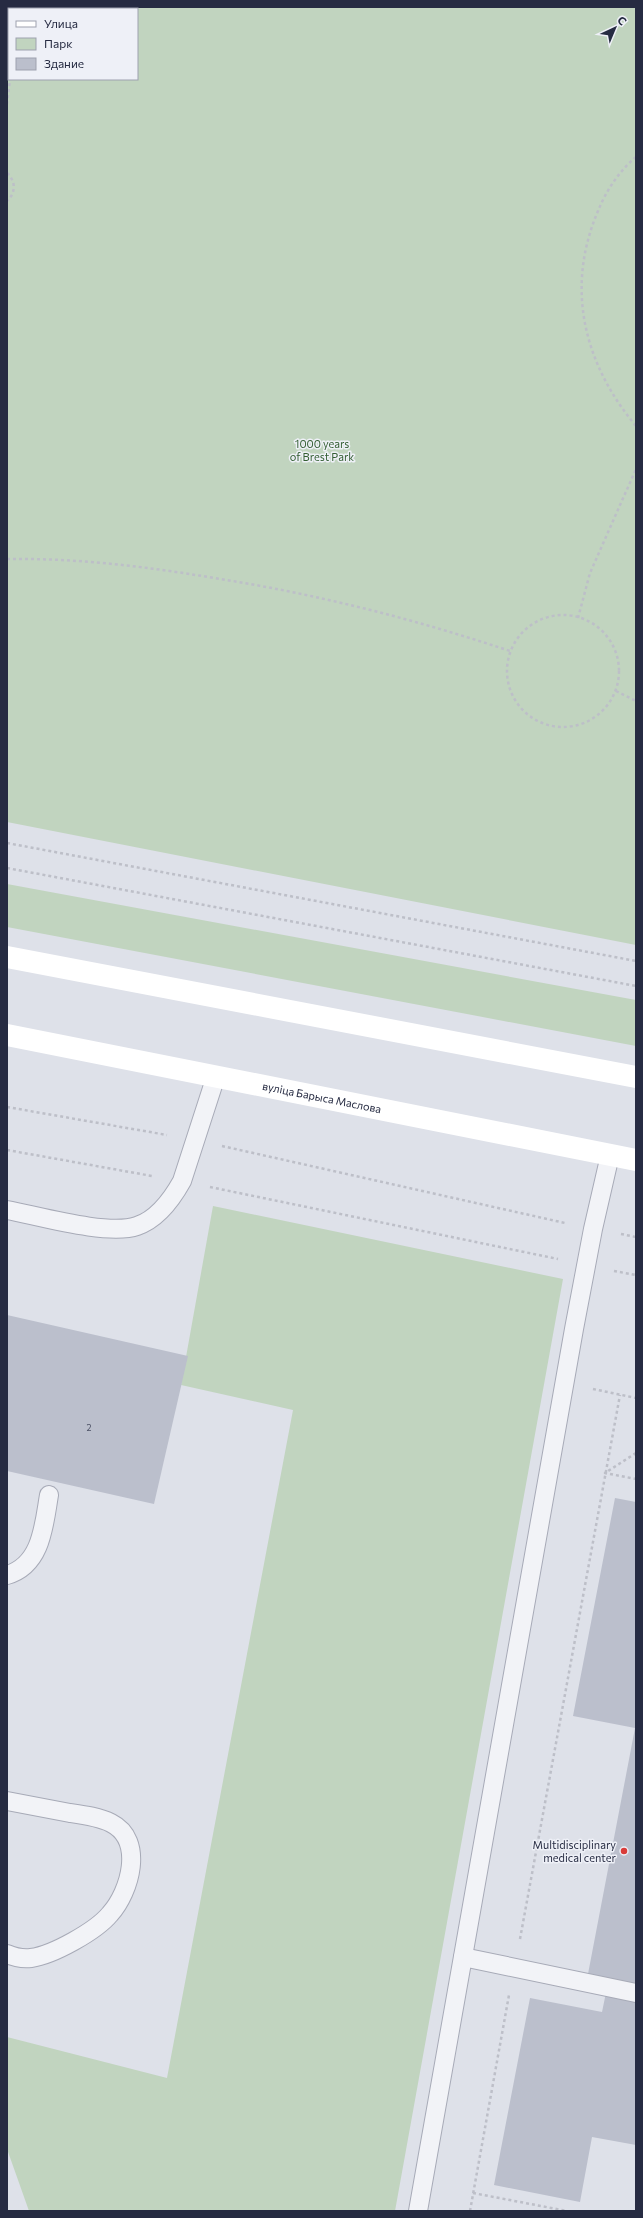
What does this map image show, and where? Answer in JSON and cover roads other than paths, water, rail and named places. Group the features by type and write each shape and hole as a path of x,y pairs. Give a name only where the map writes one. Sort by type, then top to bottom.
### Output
{"main road":[{"path":"7,957 636,1077"},
{"name":"вуліца Барыса Маслова","path":"7,1035 636,1160"}],"lane":[{"path":"7,1210 102,1228 124,1229 138,1226 157,1214 173,1197 182,1181 216,1076"},
{"path":"418,2211 586,1265 610,1155"},
{"path":"7,1575 23,1568 37,1549 41,1538 49,1495"},
{"path":"7,1801 93,1817 112,1823 129,1842 132,1855 123,1895 106,1919 62,1946 40,1956 30,1958 7,1954"},
{"path":"463,1957 636,1993"}],"place":[{"name":"Multidisciplinary medical center","path":"624,1851"}],"park label":[{"name":"1000 years of Brest Park","path":"322,450"}]}
